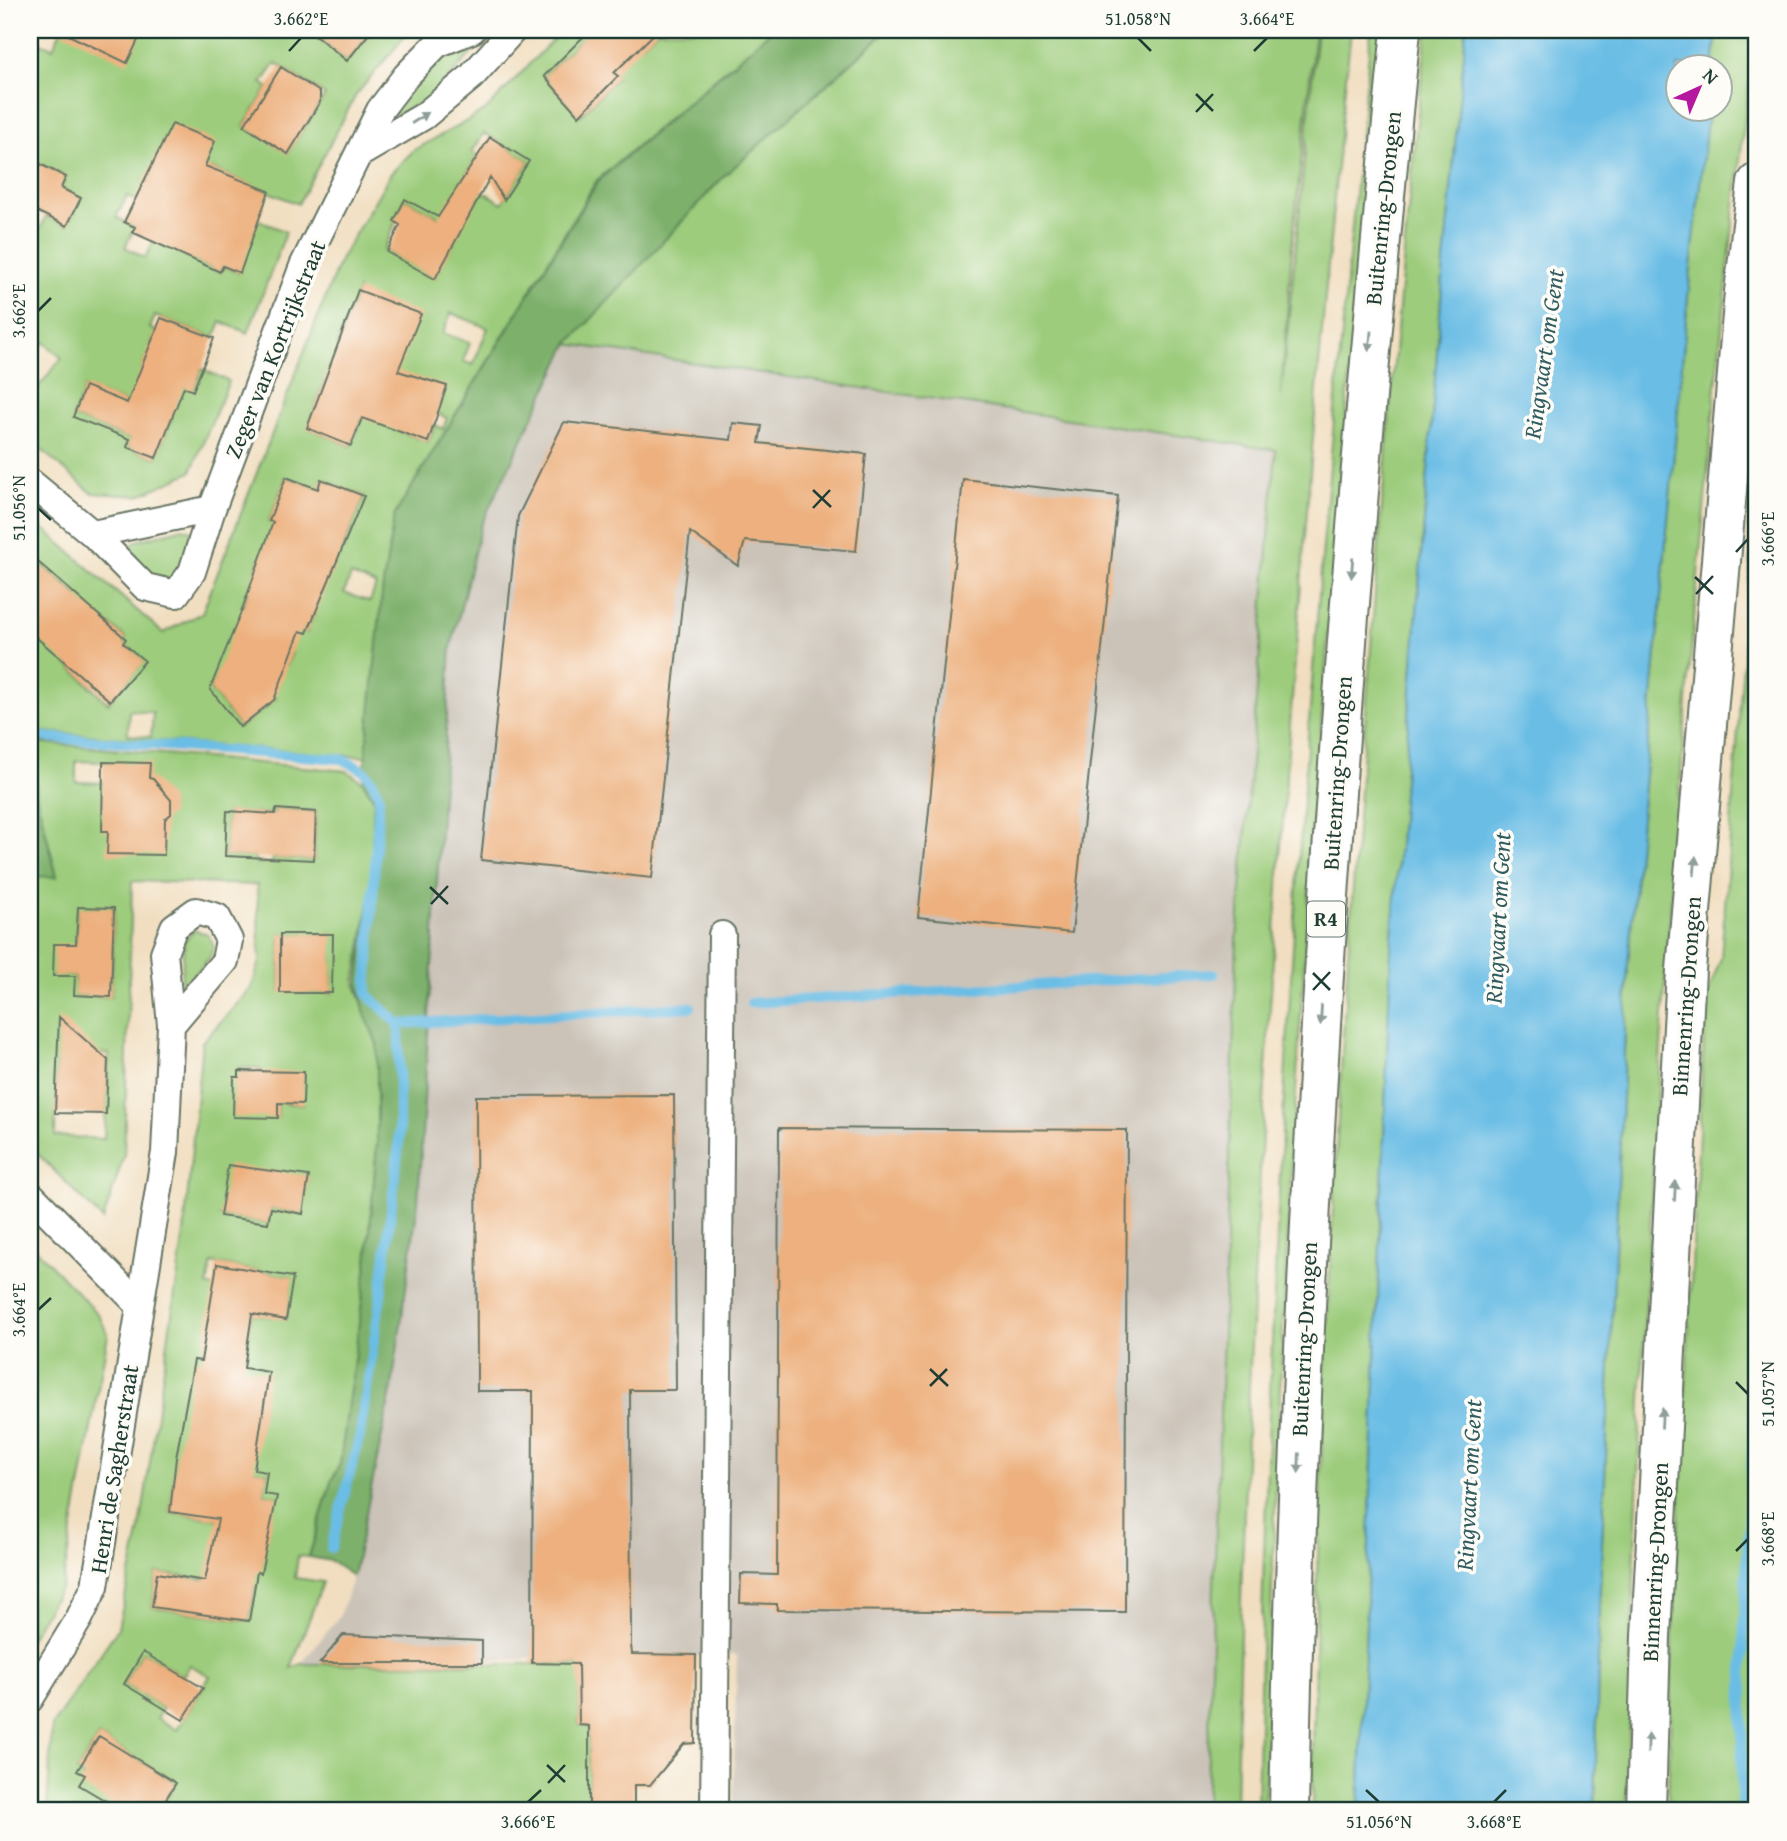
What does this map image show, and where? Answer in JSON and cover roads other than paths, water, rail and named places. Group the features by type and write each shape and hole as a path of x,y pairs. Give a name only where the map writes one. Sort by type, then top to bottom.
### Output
{"highway":[{"name":"Buitenring-Drongen","path":"1289,1811 1304,1314 1325,932 1365,392 1401,30"},
{"name":"Binnenring-Drongen","path":"1646,1811 1651,1636 1686,970 1744,292 1757,183"}],"street":[{"name":"Zeger van Kortrijkstraat","path":"30,482 93,534 145,587 176,594 192,572 212,509 303,266 380,110 437,44 472,30"},
{"path":"361,153 424,116 471,77 513,30"},
{"path":"93,534 212,509"},
{"path":"714,1811 722,935"},
{"name":"Henri de Sagherstraat","path":"30,1699 96,1586 164,1152 171,1025"},
{"path":"30,1194 139,1305"}],"water":[{"name":"Ringvaart om Gent","path":"1466,30 1717,30 1715,52 1664,52 1664,122 1707,122 1689,286 1628,964 1599,1611 1595,1811 1359,1811 1391,949 1444,263"}],"waterway":[{"path":"30,736 341,759 361,769 374,783 379,798 367,994 399,1024"},
{"path":"751,1003 1214,974"},
{"path":"331,1548 360,1434 381,1295 399,1145 399,1024 691,1007"},
{"path":"1741,1811 1744,1620 1757,1359"}]}
